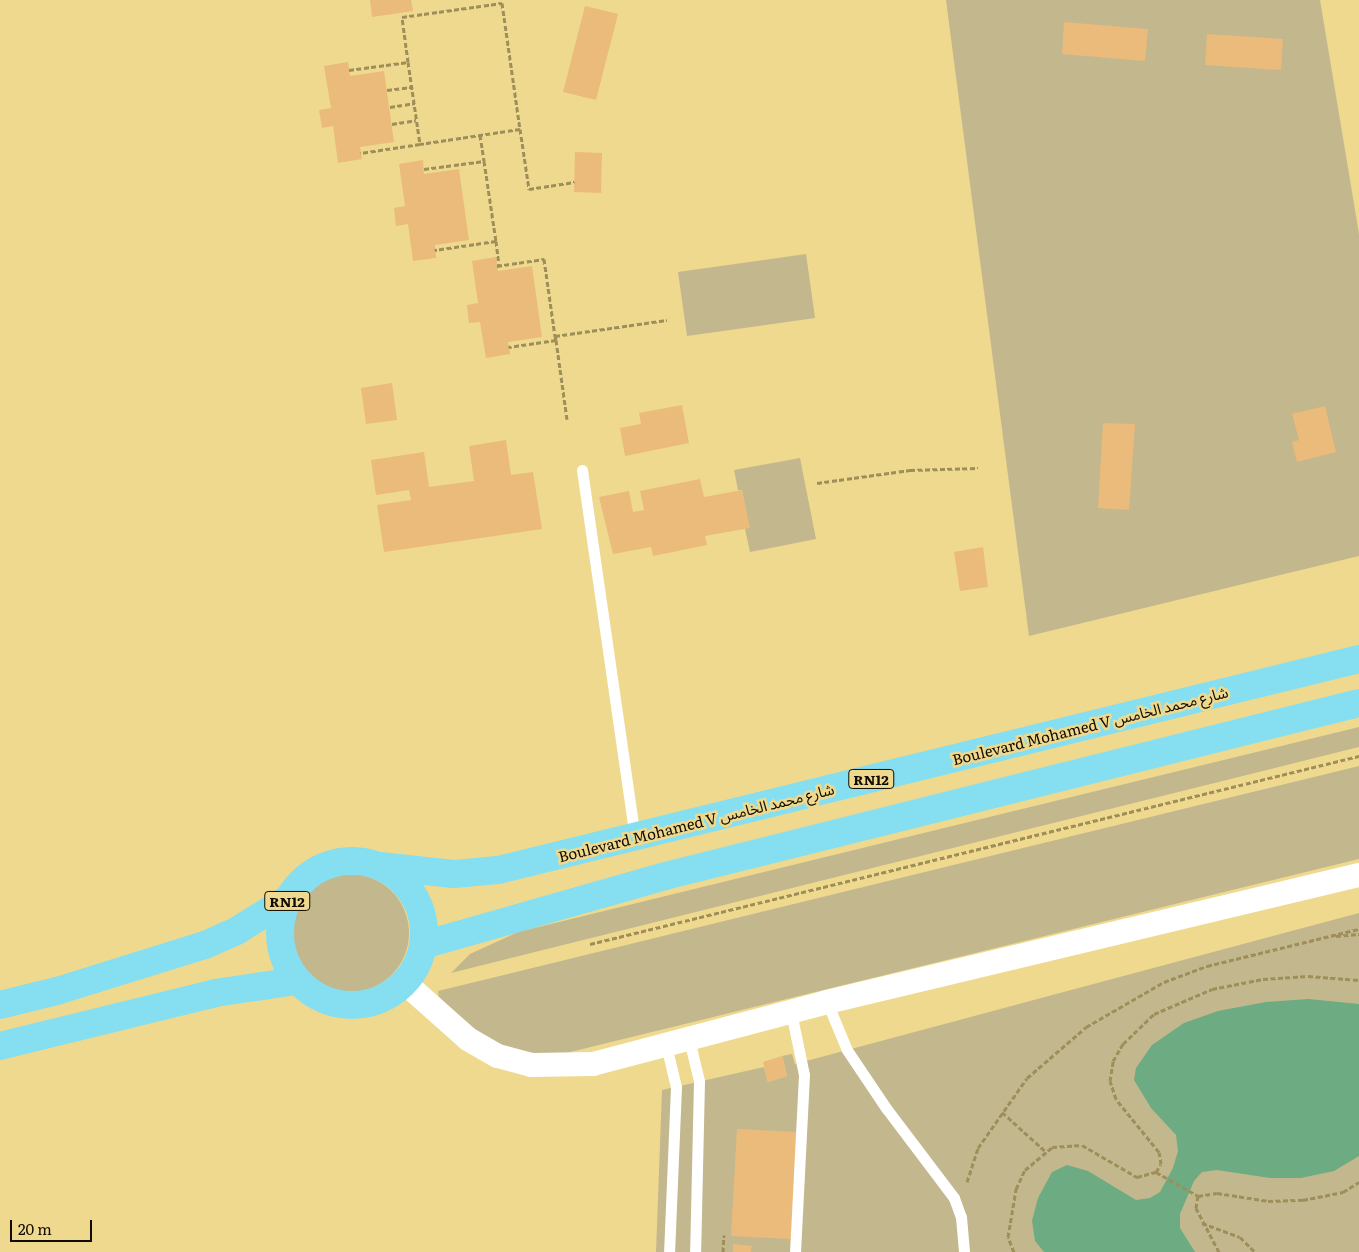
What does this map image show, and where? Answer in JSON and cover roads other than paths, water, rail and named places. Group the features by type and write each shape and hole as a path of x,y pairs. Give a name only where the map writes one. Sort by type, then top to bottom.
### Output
{"main road":[{"name":"Boulevard Mohamed V شارع محمد الخامس","path":"380,866 438,873 481,873 636,837 1359,659"},
{"path":"423,945 666,876 1359,703"},
{"name":"RN12","path":"0,1005 57,991 205,945 238,930 288,899 304,878 328,864 354,860 380,866 401,879 415,898 423,921 423,945 417,966 405,983 386,997 354,1005 338,1005 315,996 296,981 282,955 280,927 288,899"},
{"path":"0,1046 215,993 296,981"}],"street":[{"path":"405,983 468,1039 498,1056 531,1065 593,1064 827,1002 1359,875"}],"lane":[{"path":"582,470 636,837"},
{"path":"827,1002 847,1050 886,1108 954,1198 961,1217 964,1252"},
{"path":"791,1012 804,1075 795,1252"},
{"path":"689,1039 699,1081 695,1252"},
{"path":"666,1045 676,1087 669,1252"}]}
